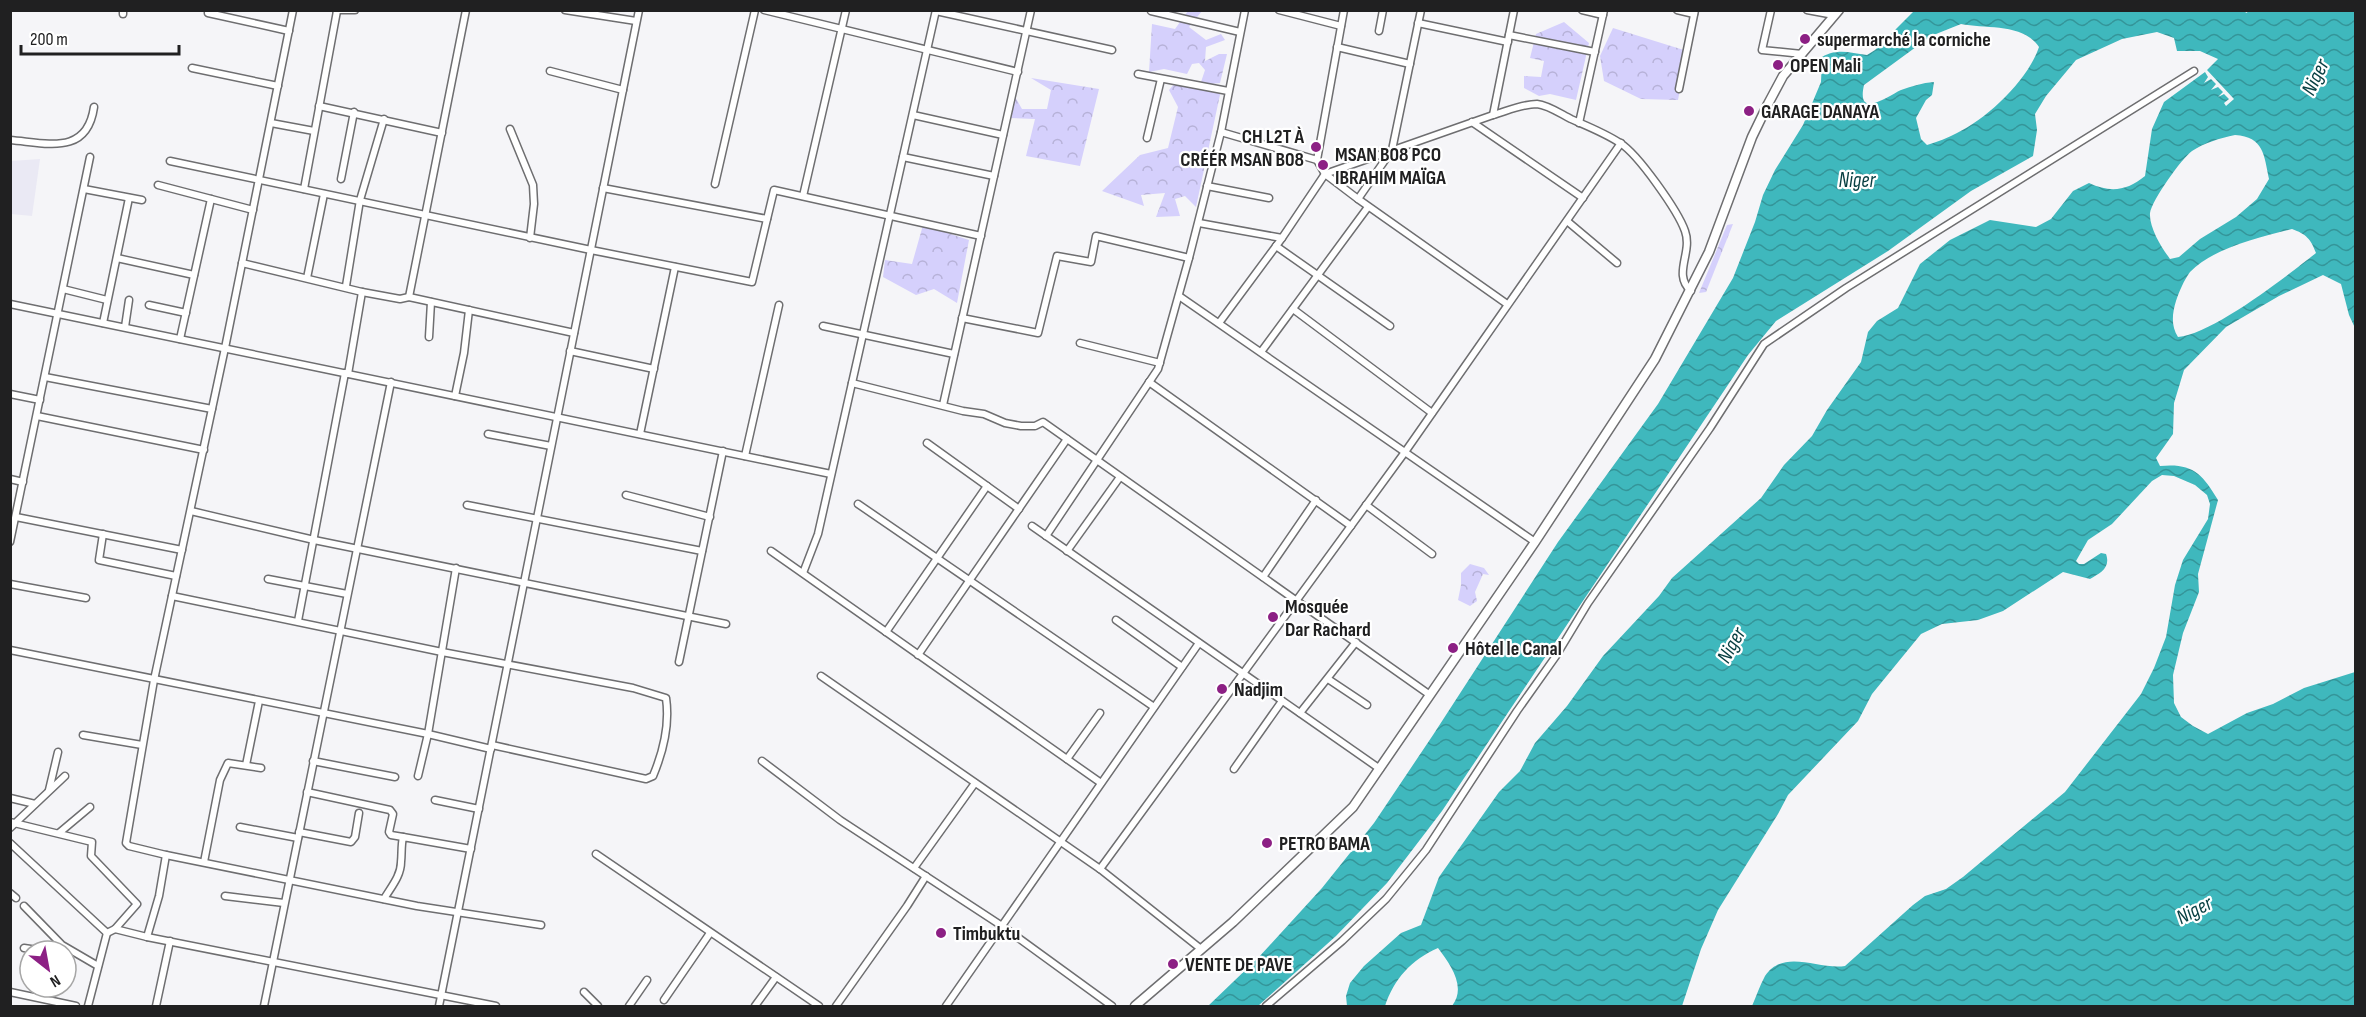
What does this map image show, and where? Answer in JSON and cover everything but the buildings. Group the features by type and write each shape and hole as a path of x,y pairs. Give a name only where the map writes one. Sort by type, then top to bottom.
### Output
{"main road":[{"path":"1135,1006 1202,949 1346,814 1380,769 1535,542 1655,359 1709,252 1752,137 1768,104 1783,76 1837,13"}],"street":[{"path":"293,10 204,450 154,680 126,843 129,846 166,855 384,899 458,913 541,924"},
{"path":"304,189 337,11 355,10"},
{"path":"410,297 466,10"},
{"path":"565,10 636,21"},
{"path":"439,1006 639,10"},
{"path":"715,184 755,10"},
{"path":"764,10 1018,72"},
{"path":"803,196 846,10"},
{"path":"943,405 1031,10"},
{"path":"1046,536 1160,363 1190,258 1221,132 1245,10"},
{"path":"1279,10 1341,26"},
{"path":"1344,10 1317,160 1325,174 1358,200 1507,304"},
{"path":"1379,31 1383,10"},
{"path":"1358,200 1392,150 1420,10"},
{"path":"1493,115 1514,10"},
{"path":"1579,123 1604,13 1582,10"},
{"path":"1677,10 1695,12 1679,88"},
{"path":"1771,10 1762,50 1802,54"},
{"path":"1807,10 1837,13"},
{"path":"803,573 818,534 936,11 1112,50"},
{"path":"1151,11 1240,32"},
{"path":"208,13 289,31"},
{"path":"1418,23 1595,52"},
{"path":"1337,47 1410,64"},
{"path":"192,68 278,86"},
{"path":"1266,1006 1342,941 1386,899 1426,850 1556,656 1588,603 1710,428 1764,345 1846,288 2194,71"},
{"path":"550,72 622,90"},
{"path":"1138,74 1228,91"},
{"path":"1147,138 1161,78"},
{"path":"1219,323 1282,238 1325,174 1520,106 1538,104 1622,143 1656,183 1685,231 1687,248 1682,280 1690,291"},
{"path":"319,106 442,133"},
{"path":"10,140 63,144 87,131 92,121 94,107"},
{"path":"340,178 354,112"},
{"path":"913,115 1003,135"},
{"path":"346,286 360,200 384,119"},
{"path":"1472,122 1583,198"},
{"path":"271,123 314,131"},
{"path":"510,129 533,185 534,204 530,238"},
{"path":"1221,132 1317,160"},
{"path":"1100,869 1405,452 1622,143"},
{"path":"10,542 90,157"},
{"path":"903,157 994,176"},
{"path":"170,161 530,238 752,282 774,190 981,236"},
{"path":"158,185 253,210"},
{"path":"1207,186 1269,198"},
{"path":"603,188 767,219"},
{"path":"84,189 142,200"},
{"path":"307,278 324,194"},
{"path":"103,323 129,198"},
{"path":"180,339 211,199"},
{"path":"1261,352 1368,207"},
{"path":"1567,221 1617,263"},
{"path":"1198,223 1282,238"},
{"path":"962,318 1038,333 1057,256 1090,262 1096,236 1190,258"},
{"path":"1276,246 1390,326"},
{"path":"117,258 194,274"},
{"path":"242,263 346,286 363,292 400,299 410,297 574,333"},
{"path":"640,434 675,267"},
{"path":"63,289 107,300"},
{"path":"298,621 363,292"},
{"path":"1179,296 1535,542"},
{"path":"125,327 129,300"},
{"path":"429,337 431,302"},
{"path":"10,304 831,474"},
{"path":"149,305 186,313"},
{"path":"746,456 779,305"},
{"path":"1293,309 1432,413"},
{"path":"455,396 464,353 469,310"},
{"path":"823,326 954,354"},
{"path":"1080,343 1160,363"},
{"path":"570,351 654,369"},
{"path":"45,377 212,409"},
{"path":"264,1006 346,594 391,382"},
{"path":"1149,382 1351,526"},
{"path":"852,383 984,414 1005,423 1035,426 1043,422 1430,695"},
{"path":"10,394 40,400"},
{"path":"37,416 204,450"},
{"path":"488,434 551,446"},
{"path":"918,655 1067,439"},
{"path":"927,443 1019,509"},
{"path":"679,662 723,451"},
{"path":"1067,551 1120,477"},
{"path":"10,479 23,482"},
{"path":"886,632 987,486"},
{"path":"626,495 710,517"},
{"path":"1263,576 1316,500"},
{"path":"858,504 1154,707"},
{"path":"467,505 702,551"},
{"path":"1366,505 1432,554"},
{"path":"190,511 314,540 726,624"},
{"path":"16,517 182,550"},
{"path":"1032,526 1380,769"},
{"path":"103,534 99,560 176,576"},
{"path":"771,551 1101,783"},
{"path":"418,776 428,734 456,568"},
{"path":"268,579 346,594"},
{"path":"10,584 86,598"},
{"path":"10,650 646,779 653,776 663,752 666,698 633,688 442,652 172,596"},
{"path":"1116,620 1182,667"},
{"path":"1300,713 1356,642"},
{"path":"946,1006 1199,643"},
{"path":"821,676 1100,869 1202,949"},
{"path":"1328,679 1367,705"},
{"path":"246,765 259,701"},
{"path":"1233,769 1282,701"},
{"path":"1067,759 1100,713"},
{"path":"83,735 142,745"},
{"path":"49,791 58,752"},
{"path":"314,761 395,777"},
{"path":"762,761 840,819 1002,926 1112,1006"},
{"path":"204,862 224,768 228,763 261,768"},
{"path":"12,825 65,776"},
{"path":"914,868 975,783"},
{"path":"307,792 390,810 393,814 388,832 391,835 471,849"},
{"path":"10,798 35,804"},
{"path":"435,800 479,809"},
{"path":"59,833 90,807"},
{"path":"240,827 351,842 355,837 359,813"},
{"path":"12,825 59,833 92,842 91,856 137,904 115,929 107,933 88,1006"},
{"path":"384,899 397,880 403,837"},
{"path":"10,843 107,933"},
{"path":"596,854 819,1006"},
{"path":"147,938 159,896 166,855"},
{"path":"836,1006 926,876"},
{"path":"10,893 16,898"},
{"path":"225,896 284,903"},
{"path":"24,906 56,939"},
{"path":"115,929 147,938 495,1006"},
{"path":"664,1000 710,933"},
{"path":"156,1006 170,941"},
{"path":"78,954 98,966"},
{"path":"755,1006 776,977"},
{"path":"629,1006 647,980"},
{"path":"584,992 598,1006"},
{"path":"10,999 13,993 76,1006"}],"shaded area":[{"path":"40,159 32,216 11,214 11,161"}],"green space":[{"path":"1188,11 1202,11 1189,27 1206,40 1221,34 1225,40 1206,47 1205,61 1219,54 1227,54 1220,83 1200,85 1205,70 1199,63 1192,64 1187,74 1164,69 1149,72 1152,24 1175,29"},
{"path":"1564,22 1589,43 1576,100 1550,94 1539,96 1524,88 1524,76 1541,77 1544,61 1530,58 1536,34"},
{"path":"1613,28 1687,51 1678,100 1641,99 1604,81 1600,56"},
{"path":"1031,78 1099,89 1080,166 1026,156 1035,119 1009,118 1014,95 1022,109 1047,109 1051,90"},
{"path":"1176,82 1221,90 1196,207 1185,196 1175,199 1180,216 1156,217 1165,193 1141,195 1144,206 1102,191 1140,155 1168,148 1178,107 1169,90"},
{"path":"1733,224 1706,292 1699,293 1727,225"},
{"path":"923,225 969,240 957,303 934,289 916,295 883,277 885,260 912,264"},
{"path":"1470,564 1484,568 1489,575 1483,574 1475,592 1477,601 1470,606 1458,600 1461,573"}],"water":[{"name":"Niger","path":"2248,10 2355,11 2355,328 2341,284 2323,275 2279,296 2226,327 2184,370 2174,403 2173,434 2156,458 2160,466 2180,466 2195,472 2207,483 2218,500 2198,574 2199,592 2183,633 2173,675 2174,703 2181,717 2208,734 2247,713 2273,704 2304,688 2355,672 2355,1006 1752,1006 1765,976 1773,968 1782,963 1792,962 1845,966 1913,905 1925,896 1946,889 1963,877 2065,792 2141,694 2166,637 2175,585 2183,560 2208,519 2210,504 2207,495 2195,485 2174,476 2162,475 2152,481 2112,524 2088,540 2076,561 2084,564 2101,553 2106,554 2106,566 2097,575 2090,579 2063,572 2003,611 1978,620 1942,624 1921,634 1872,694 1858,721 1788,795 1718,910 1701,949 1682,1006 1452,1006 1458,991 1457,984 1452,968 1438,948 1420,958 1405,971 1393,987 1385,1006 1347,1006 1346,996 1350,983 1364,966 1401,933 1421,925 1439,877 1499,792 1520,771 1535,743 1567,706 1603,656 1659,596 1672,578 1761,498 1784,465 1812,436 1827,410 1861,362 1868,332 1877,321 1898,308 1920,264 1950,240 1990,220 2036,227 2051,219 2073,191 2089,183 2104,188 2118,189 2138,181 2145,176 2152,129 2164,102 2205,72 2208,77 2204,83 2211,79 2216,84 2211,90 2218,87 2223,92 2218,97 2224,94 2229,99 2224,103 2226,106 2234,99 2207,70 2218,59 2200,51 2177,51 2174,38 2157,32 2122,39 2076,60 2046,96 2035,114 2037,130 2033,156 1971,191 1888,251 1776,321 1748,355 1442,811 1387,883 1336,936 1258,1006 1208,1006 1258,958 1322,888 1374,823 1558,542 1658,404 1733,278 1763,195 1775,170 1803,125 1821,82 1822,57 1839,52 1867,55 1875,50 1914,11 2243,11 2247,13","holes":["1961,24 2014,30 2032,39 2039,47 2026,72 1994,108 1950,137 1927,145 1921,139 1916,118 1926,100 1932,95 1934,82 1909,87 1869,104 1863,96 1864,85 1931,36","2235,135 2252,139 2264,155 2269,179 2257,199 2236,217 2200,239 2179,257 2170,259 2154,231 2150,219 2152,207 2168,180 2187,155 2212,141","2292,229 2307,238 2316,253 2269,289 2229,315 2210,326 2178,337 2173,324 2174,311 2180,290 2190,272 2211,256 2252,240"]}],"place":[{"name":"supermarché la corniche","path":"1805,39"},
{"name":"OPEN Mali","path":"1778,65"},
{"name":"GARAGE DANAYA","path":"1749,111"},
{"name":"CH L2T À CRÉÉR MSAN B08","path":"1316,147"},
{"name":"MSAN B08 PCO IBRAHIM MAÏGA","path":"1323,165"},
{"name":"Mosquée Dar Rachard","path":"1273,617"},
{"name":"Hôtel le Canal","path":"1453,648"},
{"name":"Nadjim","path":"1222,689"},
{"name":"PETRO BAMA","path":"1267,843"},
{"name":"Timbuktu","path":"941,933"},
{"name":"VENTE DE PAVE","path":"1173,964"}]}
